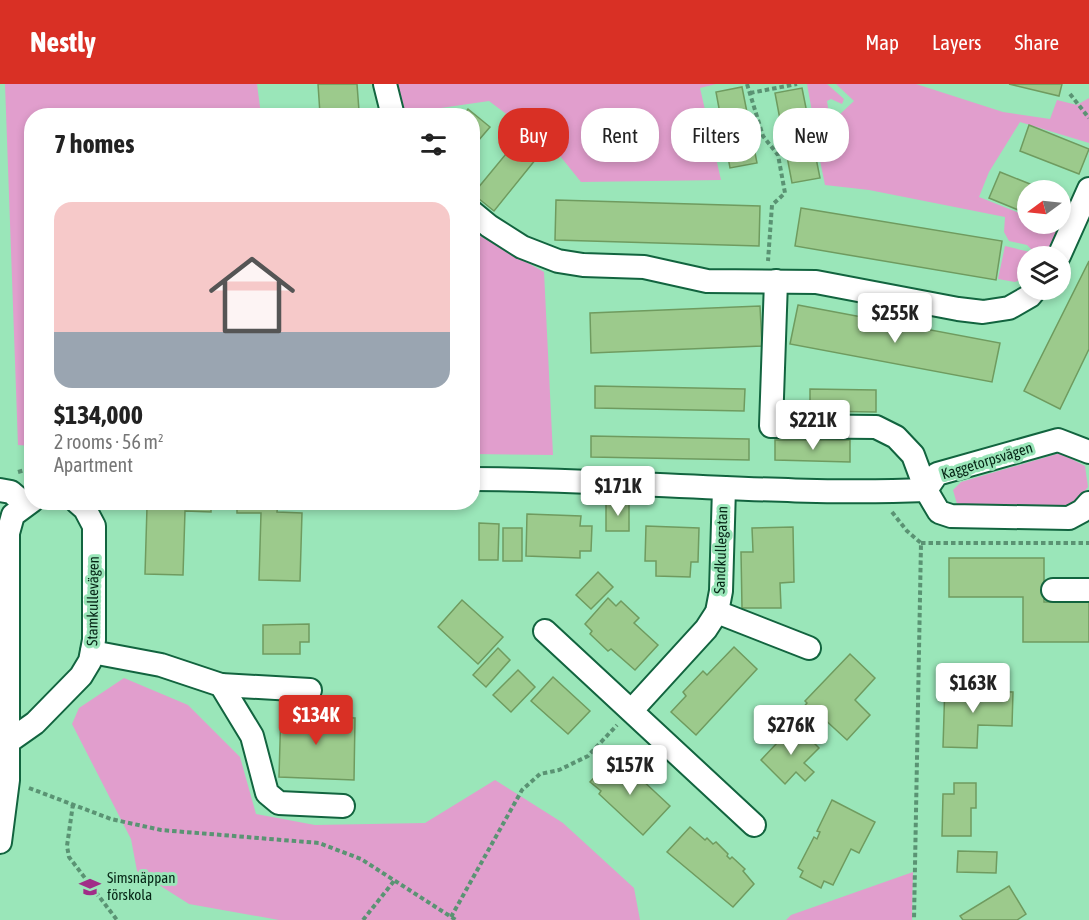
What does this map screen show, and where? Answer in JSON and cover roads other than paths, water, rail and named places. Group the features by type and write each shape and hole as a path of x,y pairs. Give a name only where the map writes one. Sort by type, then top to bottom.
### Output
{"street":[{"path":"385,84 391,108"},
{"path":"1063,246 1089,189"},
{"path":"480,219 522,247 558,261 583,265 644,267 707,280 816,282 983,312 1009,308 1023,300"},
{"path":"772,280 771,426 876,427 896,436 913,455 926,490"},
{"name":"Kaggetorpsvägen","path":"1089,453 1079,446 1058,440 937,474 926,490 939,512 951,516 1069,518 1082,511 1089,503"},
{"path":"480,478 551,479 724,489"},
{"name":"Sandkullegatan","path":"632,710 706,629 717,612 721,591 724,489 882,492 926,490"},
{"path":"0,490 11,492 24,500"},
{"path":"0,842 8,780 8,533 13,515 24,505"},
{"name":"Stamkullevägen","path":"8,742 35,723 81,676 92,652 94,526 87,510"},
{"path":"1053,590 1089,590"},
{"path":"717,612 809,648"},
{"path":"545,631 754,825"},
{"path":"92,652 161,665 221,685 310,690"},
{"path":"221,685 252,736 267,794 279,803 343,806"}],"place":[{"name":"Simsnäppan förskola","path":"90,887"}]}
